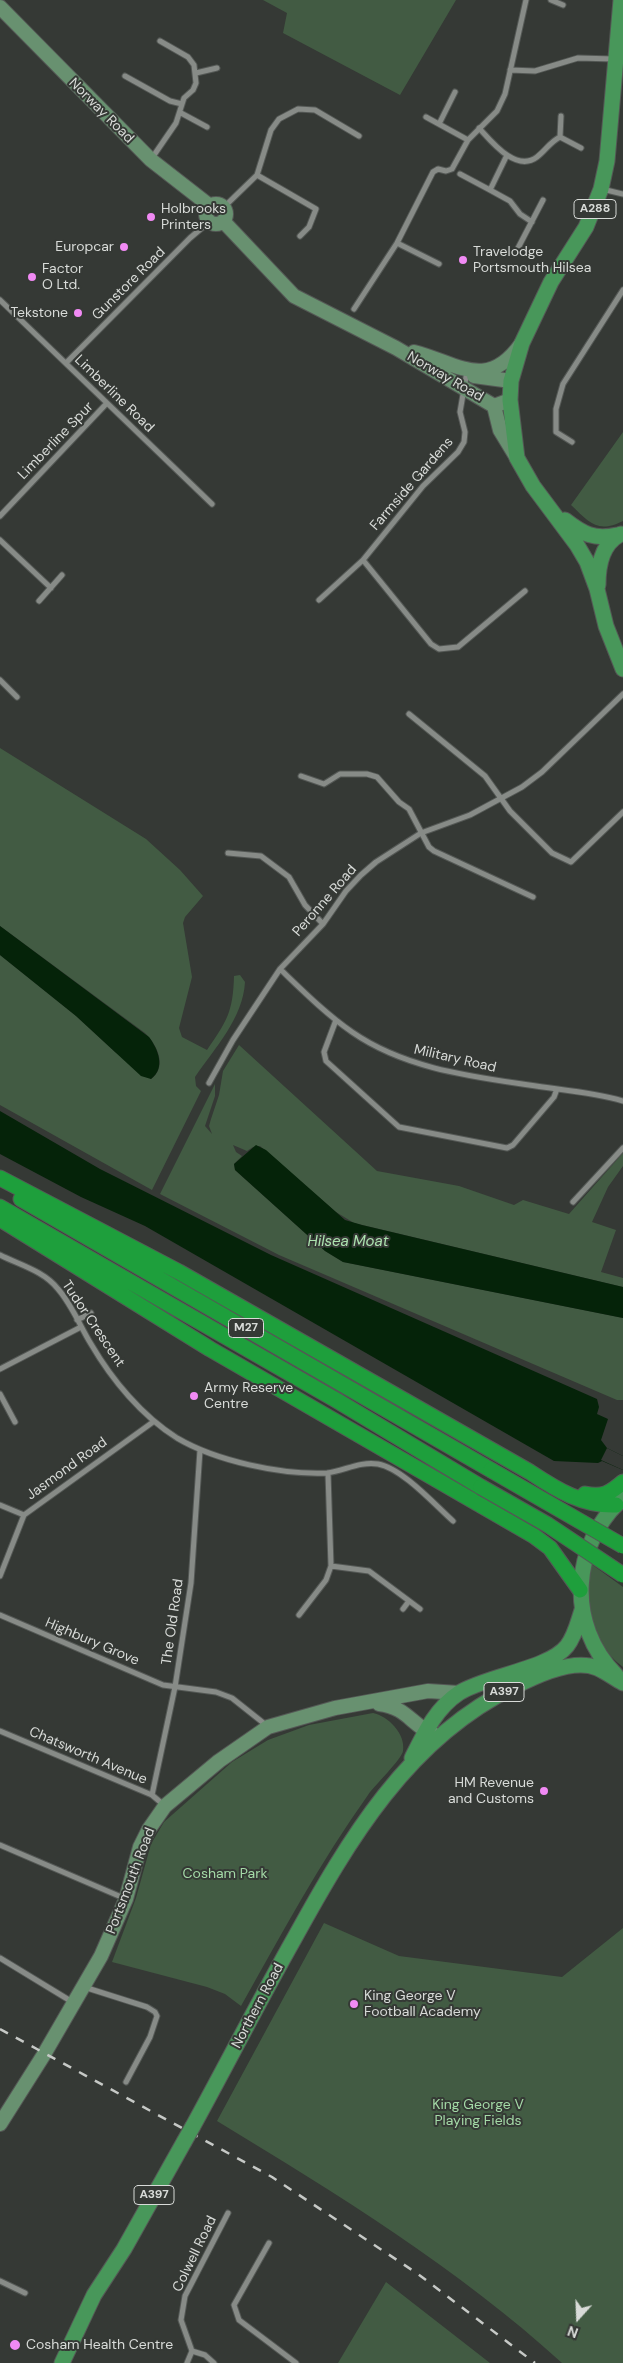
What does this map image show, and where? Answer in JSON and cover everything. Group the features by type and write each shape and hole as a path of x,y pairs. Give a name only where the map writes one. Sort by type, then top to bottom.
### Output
{"highway":[{"path":"0,1178 188,1276 530,1472 554,1488 574,1498 597,1504 619,1502"},
{"name":"M27","path":"0,1187 623,1546"},
{"name":"M27","path":"0,1207 336,1400 548,1525 623,1575"},
{"path":"0,1219 210,1349 534,1536 550,1548 580,1590"},
{"path":"530,1472 566,1488 593,1496 608,1494 623,1482"}],"main road":[{"name":"A288","path":"548,506 533,486 517,458 510,400 511,381 522,343 552,282 586,228 601,189 607,161 614,59 621,0"},
{"path":"548,506 587,536 599,538 620,534"},
{"path":"548,506 577,545 587,562 597,589 606,626 623,669"},
{"path":"597,589 601,557 620,534"},
{"path":"619,1502 597,1528 590,1542 582,1569 580,1590 582,1610 590,1638 597,1652 623,1682"},
{"name":"Northern Road","path":"62,2363 94,2296 124,2249 193,2126 329,1875 367,1817 432,1734 439,1712 459,1694 560,1653 572,1637 582,1610"},
{"name":"Northern Road","path":"432,1734 499,1694 528,1680 565,1667 595,1667 623,1682"},
{"name":"Northern Road","path":"73,2363 124,2249"}],"street":[{"path":"354,308 397,243 433,172 438,169 446,171 452,169 468,140 497,111 505,94 526,0"},
{"path":"551,0 563,5"},
{"name":"Norway Road","path":"0,7 150,160 217,206"},
{"path":"150,160 181,113 184,98 193,90 196,73 194,65 188,57 160,41"},
{"path":"510,70 535,71 578,58 614,59"},
{"path":"196,73 217,68"},
{"path":"125,76 170,101 182,104"},
{"path":"439,124 455,92"},
{"path":"217,206 227,214 224,222 217,225 209,222 206,213 257,175 271,130 279,119 298,109 315,110 360,136"},
{"path":"181,113 207,127"},
{"path":"560,137 561,116"},
{"path":"426,117 468,140"},
{"path":"479,128 507,155 524,162 531,161 550,142 560,137"},
{"path":"560,137 582,148"},
{"path":"490,190 507,155"},
{"path":"460,174 510,200 520,214 532,222"},
{"path":"257,175 316,209 309,227 300,236"},
{"path":"601,189 623,194"},
{"path":"518,250 543,200"},
{"name":"Gunstore Road","path":"66,363 190,238 209,222"},
{"name":"Norway Road","path":"224,222 294,296 401,350 494,406 500,430 517,458"},
{"path":"397,243 439,264"},
{"path":"572,442 556,432 558,396 568,374 623,290"},
{"name":"Limberline Road","path":"0,300 212,504"},
{"name":"Norway Road","path":"467,373 487,370 503,364 522,343"},
{"name":"Norway Road","path":"401,350 467,373 511,381"},
{"name":"Farmside Gardens","path":"319,600 363,560 423,486 458,452 464,442 460,412 467,373"},
{"name":"Norway Road","path":"494,406 510,400"},
{"name":"Limberline Spur","path":"0,516 108,403"},
{"path":"0,540 51,588"},
{"path":"363,560 431,644 439,649 458,647 525,591"},
{"path":"39,601 62,575"},
{"path":"0,680 17,697"},
{"name":"Peronne Road","path":"209,1083 233,1040 280,969 323,924 346,891 361,875 376,862 422,832 470,815 501,800 542,772 623,694"},
{"path":"409,714 485,776 501,800 552,853 571,862 623,812"},
{"path":"301,776 324,784 340,774 367,774 377,777 399,802 409,809 429,847 434,851 533,897"},
{"path":"228,853 261,856 290,878 305,905 323,924"},
{"name":"Military Road","path":"280,969 336,1020 377,1047 426,1066 623,1101"},
{"path":"336,1020 324,1052 326,1061 399,1128 507,1148 514,1145 554,1097 556,1089"},
{"path":"573,1202 623,1148"},
{"name":"Tudor Crescent","path":"0,1255 39,1272 58,1288 92,1346 125,1391 153,1422 200,1450 259,1466 294,1472 328,1473 360,1464 380,1464 400,1475 453,1521"},
{"path":"77,1320 91,1313"},
{"path":"0,1370 81,1327"},
{"path":"0,1394 15,1422"},
{"name":"Jasmond Road","path":"0,1576 24,1515 153,1422"},
{"name":"The Old Road","path":"152,1795 175,1687 191,1583 200,1450"},
{"path":"299,1615 326,1580 332,1566 328,1473"},
{"path":"0,1505 24,1515"},
{"path":"332,1566 369,1572 420,1609"},
{"path":"403,1610 409,1601"},
{"name":"Highbury Grove","path":"0,1615 163,1685 216,1692 232,1698 268,1727"},
{"name":"Portsmouth Road","path":"0,2124 43,2056 101,1956 126,1899 140,1847 149,1829 165,1806 219,1761 268,1727 335,1708 428,1690 459,1694"},
{"name":"Portsmouth Road","path":"368,1703 390,1706 402,1711 432,1734"},
{"name":"Chatsworth Avenue","path":"0,1731 152,1795 165,1806"},
{"path":"0,1845 126,1899"},
{"path":"0,1958 74,2003"},
{"path":"84,1987 147,2007 155,2012 157,2016 153,2031 126,2082"},
{"name":"Colwell Road","path":"192,2351 181,2320 184,2296 228,2213"},
{"path":"269,2242 234,2305 240,2320 296,2363"},
{"path":"0,2281 25,2294"},
{"path":"187,2363 192,2351 205,2355 214,2363"}],"green space":[{"path":"263,0 456,0 400,95 283,33 287,13"},
{"path":"623,432 623,521 614,525 600,526 589,521 571,505"},
{"path":"0,748 146,839 180,870 203,896 185,917 183,923 192,977 179,1028 182,1037 207,1050 228,1016 234,976 240,975 245,982 243,995 234,1020 195,1077 196,1086 201,1091 152,1190 0,1105 0,955 76,1016 115,1052 151,1079 156,1074 160,1062 157,1049 145,1033 0,926"},
{"path":"239,1045 377,1171 459,1186 514,1205 523,1200 569,1214 623,1153 623,1166 608,1187 592,1222 616,1230 601,1272 623,1278 623,1287 354,1223 336,1212 260,1146 253,1147 247,1151 233,1145 236,1152 242,1156 234,1164 235,1170 325,1251 343,1262 623,1318 623,1400 617,1400 279,1255 160,1194 215,1084 215,1096 205,1126 212,1134 209,1126 219,1095 223,1071"},
{"path":"590,1563 623,1587 623,1667 601,1645 590,1621 588,1594"},
{"name":"Cosham Park","path":"373,1713 390,1722 399,1732 402,1738 403,1751 350,1820 241,2006 225,1994 207,1987 112,1962 136,1898 151,1844 164,1822 232,1762 268,1740 309,1725"},
{"name":"King George V Playing Fields","path":"324,1923 399,1956 562,1977 623,1928 623,2363 562,2363 481,2295 439,2264 307,2176 217,2121"},
{"path":"386,2282 490,2363 338,2363"}],"water":[{"path":"0,926 149,1037 159,1058 156,1075 151,1079 141,1076 76,1016 0,955"},
{"path":"0,1111 100,1169 271,1255 597,1399 599,1407 597,1414 608,1419 601,1440 607,1448 623,1456 623,1470 602,1461 598,1463 554,1461 145,1226 81,1197 0,1154"},
{"name":"Hilsea Moat","path":"256,1145 266,1150 345,1220 623,1287 623,1318 343,1262 325,1251 235,1170 234,1164"}],"pier":[{"path":"607,1448 623,1456 623,1470 601,1460"}],"railway":[{"path":"0,2029 272,2177 418,2274 535,2363"}],"place":[{"name":"Holbrooks Printers","path":"151,217"},
{"name":"Europcar","path":"124,247"},
{"name":"Travelodge Portsmouth Hilsea","path":"463,260"},
{"name":"Factor O Ltd.","path":"32,277"},
{"name":"Tekstone","path":"78,313"},
{"name":"Army Reserve Centre","path":"194,1396"},
{"name":"HM Revenue and Customs","path":"544,1791"},
{"name":"King George V Football Academy","path":"354,2004"},
{"name":"Cosham Health Centre","path":"15,2345"}]}
